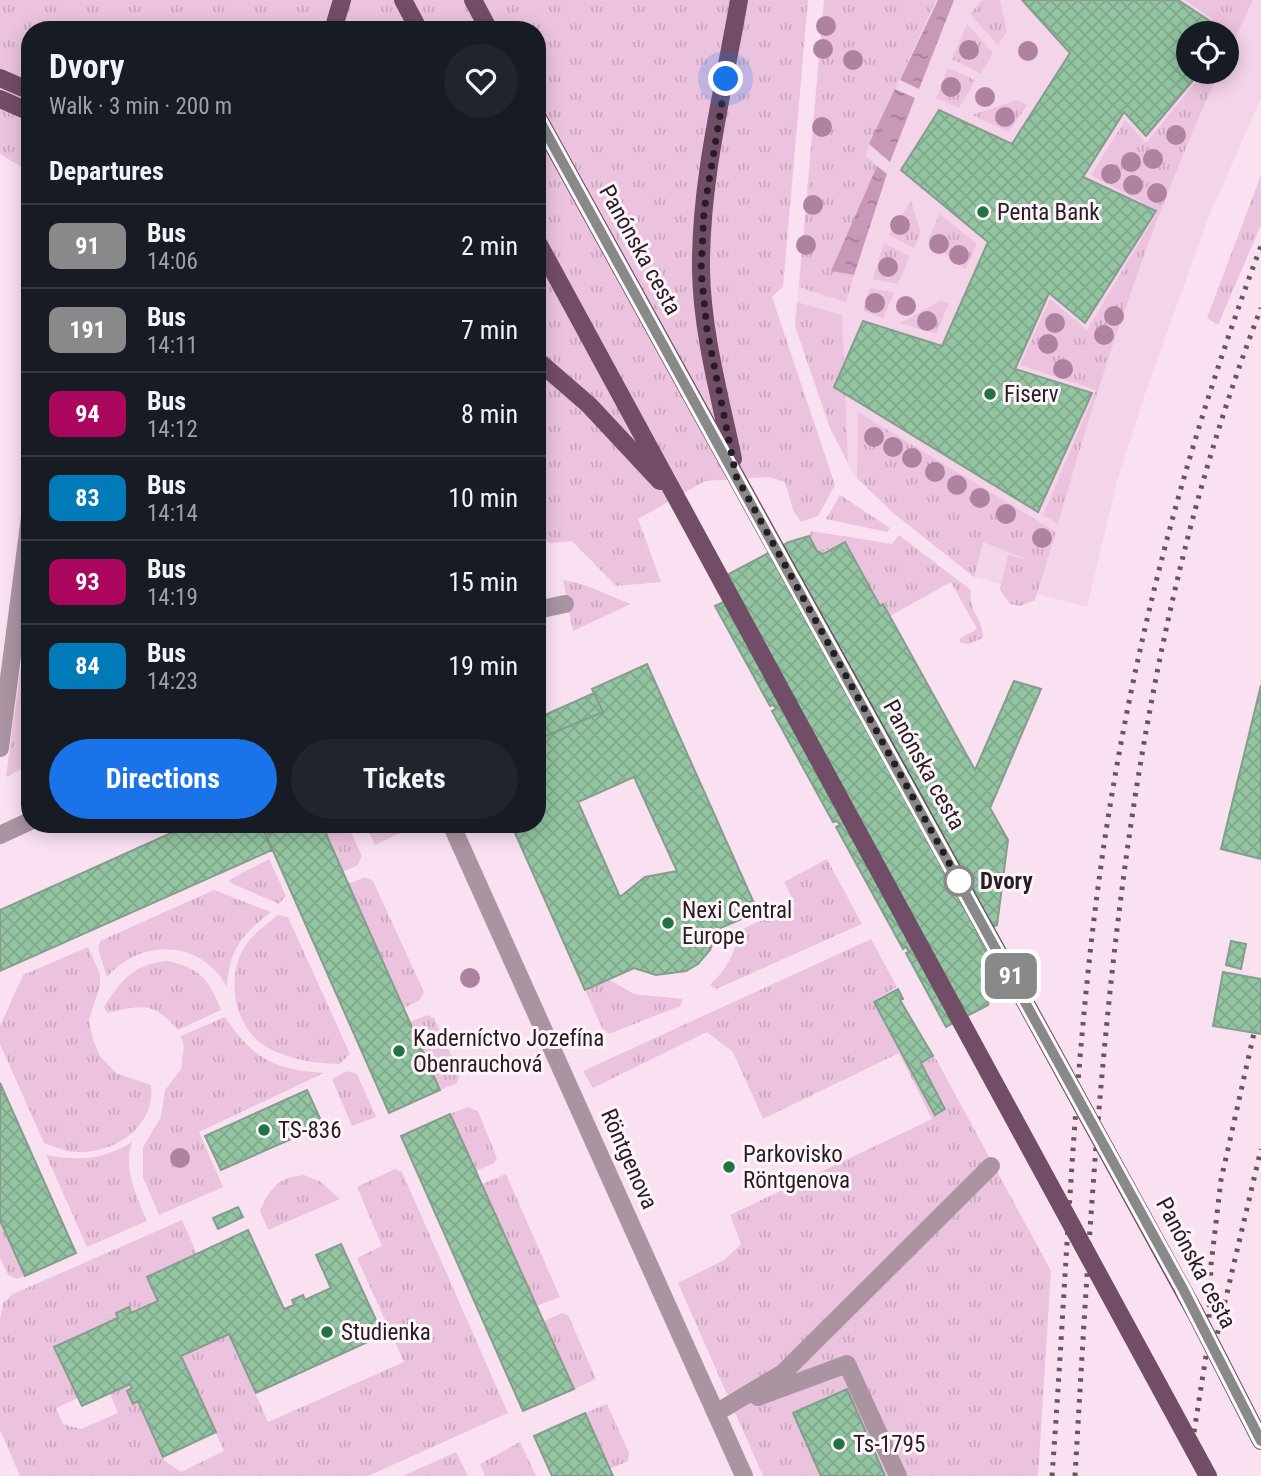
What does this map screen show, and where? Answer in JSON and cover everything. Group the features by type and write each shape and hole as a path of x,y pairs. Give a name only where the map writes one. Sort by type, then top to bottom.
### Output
{"main road":[{"path":"336,21 342,0"},
{"path":"403,0 414,21"},
{"path":"473,0 484,21"},
{"path":"737,478 707,330 701,271 704,211 739,0"},
{"path":"0,78 21,87"},
{"path":"0,99 21,108"},
{"name":"Panónska cesta","path":"546,132 1190,1301 1261,1441"},
{"path":"546,258 1208,1476"},
{"path":"546,368 589,405 677,499"}],"street":[{"path":"0,748 21,586"},
{"path":"546,608 565,604"},
{"path":"0,835 21,825"},
{"name":"Röntgenova","path":"455,833 744,1476"},
{"path":"716,1413 783,1373 991,1166"},
{"path":"716,1413 847,1364 898,1476"}],"shaded area":[{"path":"824,0 1261,0 1261,98 1207,221 1145,394 1117,481 1087,607 974,577 892,512 854,475 830,428 795,326"}],"green space":[{"path":"0,0 808,0 783,287 772,297 835,485 818,516 801,522 793,510 785,482 769,477 705,481 638,519 661,582 616,586 572,541 549,543 546,540 546,21 21,21 21,167 0,154"},
{"path":"824,0 936,0 865,155 877,166 832,270 854,275 846,302 799,287"},
{"path":"982,0 1000,0 1007,32 998,45 970,14"},
{"path":"1185,0 1253,0 1239,30 1239,21 1215,21"},
{"path":"967,24 993,53 981,74 952,59"},
{"path":"948,68 975,80 959,108 936,98"},
{"path":"1194,84 1214,84 1172,183 1130,295 1058,524 1043,515 1096,390 1020,365 1050,299 1087,330 1158,211 1091,175 1125,120 1146,143"},
{"path":"1017,100 1027,105 1009,132 972,115"},
{"path":"1261,175 1261,225 1218,325 1207,318"},
{"path":"911,201 921,233 914,248 889,235"},
{"path":"940,214 977,244 965,270 928,239"},
{"path":"884,243 910,256 898,284 873,279"},
{"path":"870,288 894,293 883,318 863,311"},
{"path":"940,301 949,303 936,334 900,323"},
{"path":"797,302 842,315 848,463 830,428 795,326"},
{"path":"858,412 1056,532 1035,600 1020,606 1010,604 1000,590 1008,555 1029,560 983,542 974,577 892,512 857,478"},
{"path":"840,495 890,528 887,532 826,519"},
{"path":"811,531 892,544 899,535 971,590 972,604 983,638 969,644 961,643 959,639 977,629 951,582 890,616 884,604 880,606 845,542 820,553 809,536"},
{"path":"563,580 590,587 631,604 573,631"},
{"path":"21,666 21,770 6,777"},
{"path":"324,833 351,833 362,856 358,865 343,872"},
{"path":"369,833 400,833 375,845"},
{"path":"269,859 286,896 279,904 229,880"},
{"path":"827,859 862,924 716,989 710,985 730,960 740,930 795,905 784,882"},
{"path":"365,877 373,881 424,992 420,1000 404,1008 348,884"},
{"path":"214,890 271,912 252,928 234,952 227,987 216,971 202,960 187,952 170,949 136,955 107,977 98,949 100,941"},
{"path":"278,915 288,917 350,1054 339,1064 303,1060 270,1049 248,1030 241,1017 234,987 239,958 253,937"},
{"path":"871,939 897,987 873,1001 935,1116 947,1109 922,1063 935,1057 1051,1271 1038,1476 763,1476 678,1283 724,1260 741,1244 730,1215 932,1119 899,1053 763,1119 733,1052 707,1032 593,1088 583,1071"},
{"path":"88,947 100,974 100,986 89,1020 93,1040 100,1056 116,1073 151,1085 151,1099 141,1123 121,1141 95,1151 76,1152 44,1143 0,1044 0,1026 23,975"},
{"path":"167,961 188,967 202,976 221,1010 178,1030 161,1014 146,1008 129,1008 107,1013 104,1007 123,981 137,970"},
{"path":"608,979 634,994 683,999 680,1006 609,1034 602,1028 585,990"},
{"path":"427,1015 434,1018 460,1074 457,1083 440,1090 410,1022"},
{"path":"225,1017 245,1043 267,1060 292,1069 324,1073 199,1132 223,1187 159,1215 143,1177 143,1147 161,1117 165,1090 181,1069 184,1047 181,1036"},
{"path":"347,1071 357,1074 376,1117 352,1126 332,1079"},
{"path":"468,1107 478,1111 497,1158 494,1163 476,1171 450,1114"},
{"path":"132,1142 130,1172 147,1221 87,1247 46,1155 90,1158"},
{"path":"395,1169 402,1172 508,1413 368,1476 20,1476 0,1430 0,1319 3,1303 13,1294 182,1220 197,1254 147,1277 158,1301 131,1313 129,1307 116,1313 118,1318 55,1347 78,1398 56,1408 63,1424 81,1429 118,1413 110,1394 130,1384 132,1388 127,1391 133,1404 138,1401 165,1461 181,1472 224,1451 181,1356 229,1334 268,1422 404,1362 357,1258 382,1246 357,1187"},
{"path":"506,1174 560,1297 537,1306 482,1184"},
{"path":"304,1175 321,1182 340,1199 268,1230 260,1211 268,1196 282,1181"},
{"path":"0,1220 25,1276 17,1279 8,1275 0,1258"},
{"path":"562,1313 568,1315 596,1379 574,1389 544,1321"},
{"path":"607,1404 629,1453 628,1461 610,1469 585,1413"},
{"path":"520,1442 536,1476 485,1476 480,1464"},
{"path":"456,1452 468,1476 403,1476"}],"water":[{"path":"938,0 954,0 919,89 900,80"},
{"path":"895,89 915,98 890,162 869,144"},
{"path":"877,166 887,174 854,275 831,271"}],"building":[{"path":"1022,0 1178,0 1210,21 1176,21 1176,84 1190,84 1146,136 1124,112 1083,177 1156,211 1085,323 1049,293 1015,369 1092,393 1038,512 834,387 863,321 942,346 988,242 901,170 939,110 1012,144 1070,53"},
{"path":"809,536 817,551 823,554 845,542 880,606 883,604 975,770 1014,681 1041,689 990,808 1008,840 997,925 977,935 993,965 988,1005 946,1027 906,953 909,952 906,947 903,949 836,827 840,825 837,821 833,822 772,711 776,709 773,705 770,706 715,606 732,598 725,576 789,542"},
{"path":"647,664 758,912 718,929 710,950 698,964 686,971 656,975 634,968 585,990 515,833 546,833 546,736 603,712 592,689","holes":["634,777 677,871 645,877 620,897 578,802"]},
{"path":"1261,685 1261,859 1221,849"},
{"path":"594,693 603,712 546,736 546,714"},
{"path":"171,833 265,833 272,850 0,971 0,910"},
{"path":"326,833 440,1090 389,1113 266,835"},
{"path":"1231,941 1246,944 1241,969 1226,965"},
{"path":"1223,972 1261,979 1261,1034 1213,1026"},
{"path":"898,989 903,999 900,1000 933,1056 921,1063 945,1109 935,1115 874,1002"},
{"path":"0,1083 76,1253 25,1276 0,1220"},
{"name":"TS-836","path":"307,1090 323,1125 221,1170 205,1136"},
{"path":"450,1114 574,1389 523,1411 401,1136"},
{"path":"238,1207 243,1217 218,1229 213,1218"},
{"path":"248,1230 284,1309 294,1305 292,1300 303,1295 305,1300 331,1288 316,1255 341,1244 383,1335 256,1393 229,1334 181,1356 216,1432 163,1457 138,1401 133,1404 127,1391 132,1388 130,1384 82,1406 54,1347 118,1318 116,1313 129,1307 131,1313 158,1301 147,1277"},
{"name":"Ts-1795","path":"847,1389 885,1476 821,1476 793,1413"},
{"path":"585,1413 613,1476 552,1476 534,1436"}],"railway":[{"path":"1052,1476 1087,981 1121,741 1138,657 1180,491 1232,327 1261,246"},
{"path":"1075,1476 1106,1032 1123,884 1145,737 1174,592 1213,449 1261,308"},
{"path":"1194,1432 1208,1343 1211,1265 1221,1180 1254,1033"},
{"path":"1215,1344 1261,1149"}],"bus line":[{"name":"91","path":"546,132 1183,1289 1261,1441"}],"place":[{"name":"Penta Bank","path":"983,212"},
{"name":"Fiserv","path":"990,394"},
{"name":"Dvory","path":"959,881"},
{"name":"Nexi Central Europe","path":"668,923"},
{"name":"Kaderníctvo Jozefína Obenrauchová","path":"399,1051"},
{"name":"TS-836","path":"264,1130"},
{"name":"Parkovisko Röntgenova","path":"729,1167"},
{"name":"Studienka","path":"327,1332"},
{"name":"Ts-1795","path":"839,1444"}],"route":[{"path":"726,79 704,211 701,271 707,330 736,476 959,881"}]}
